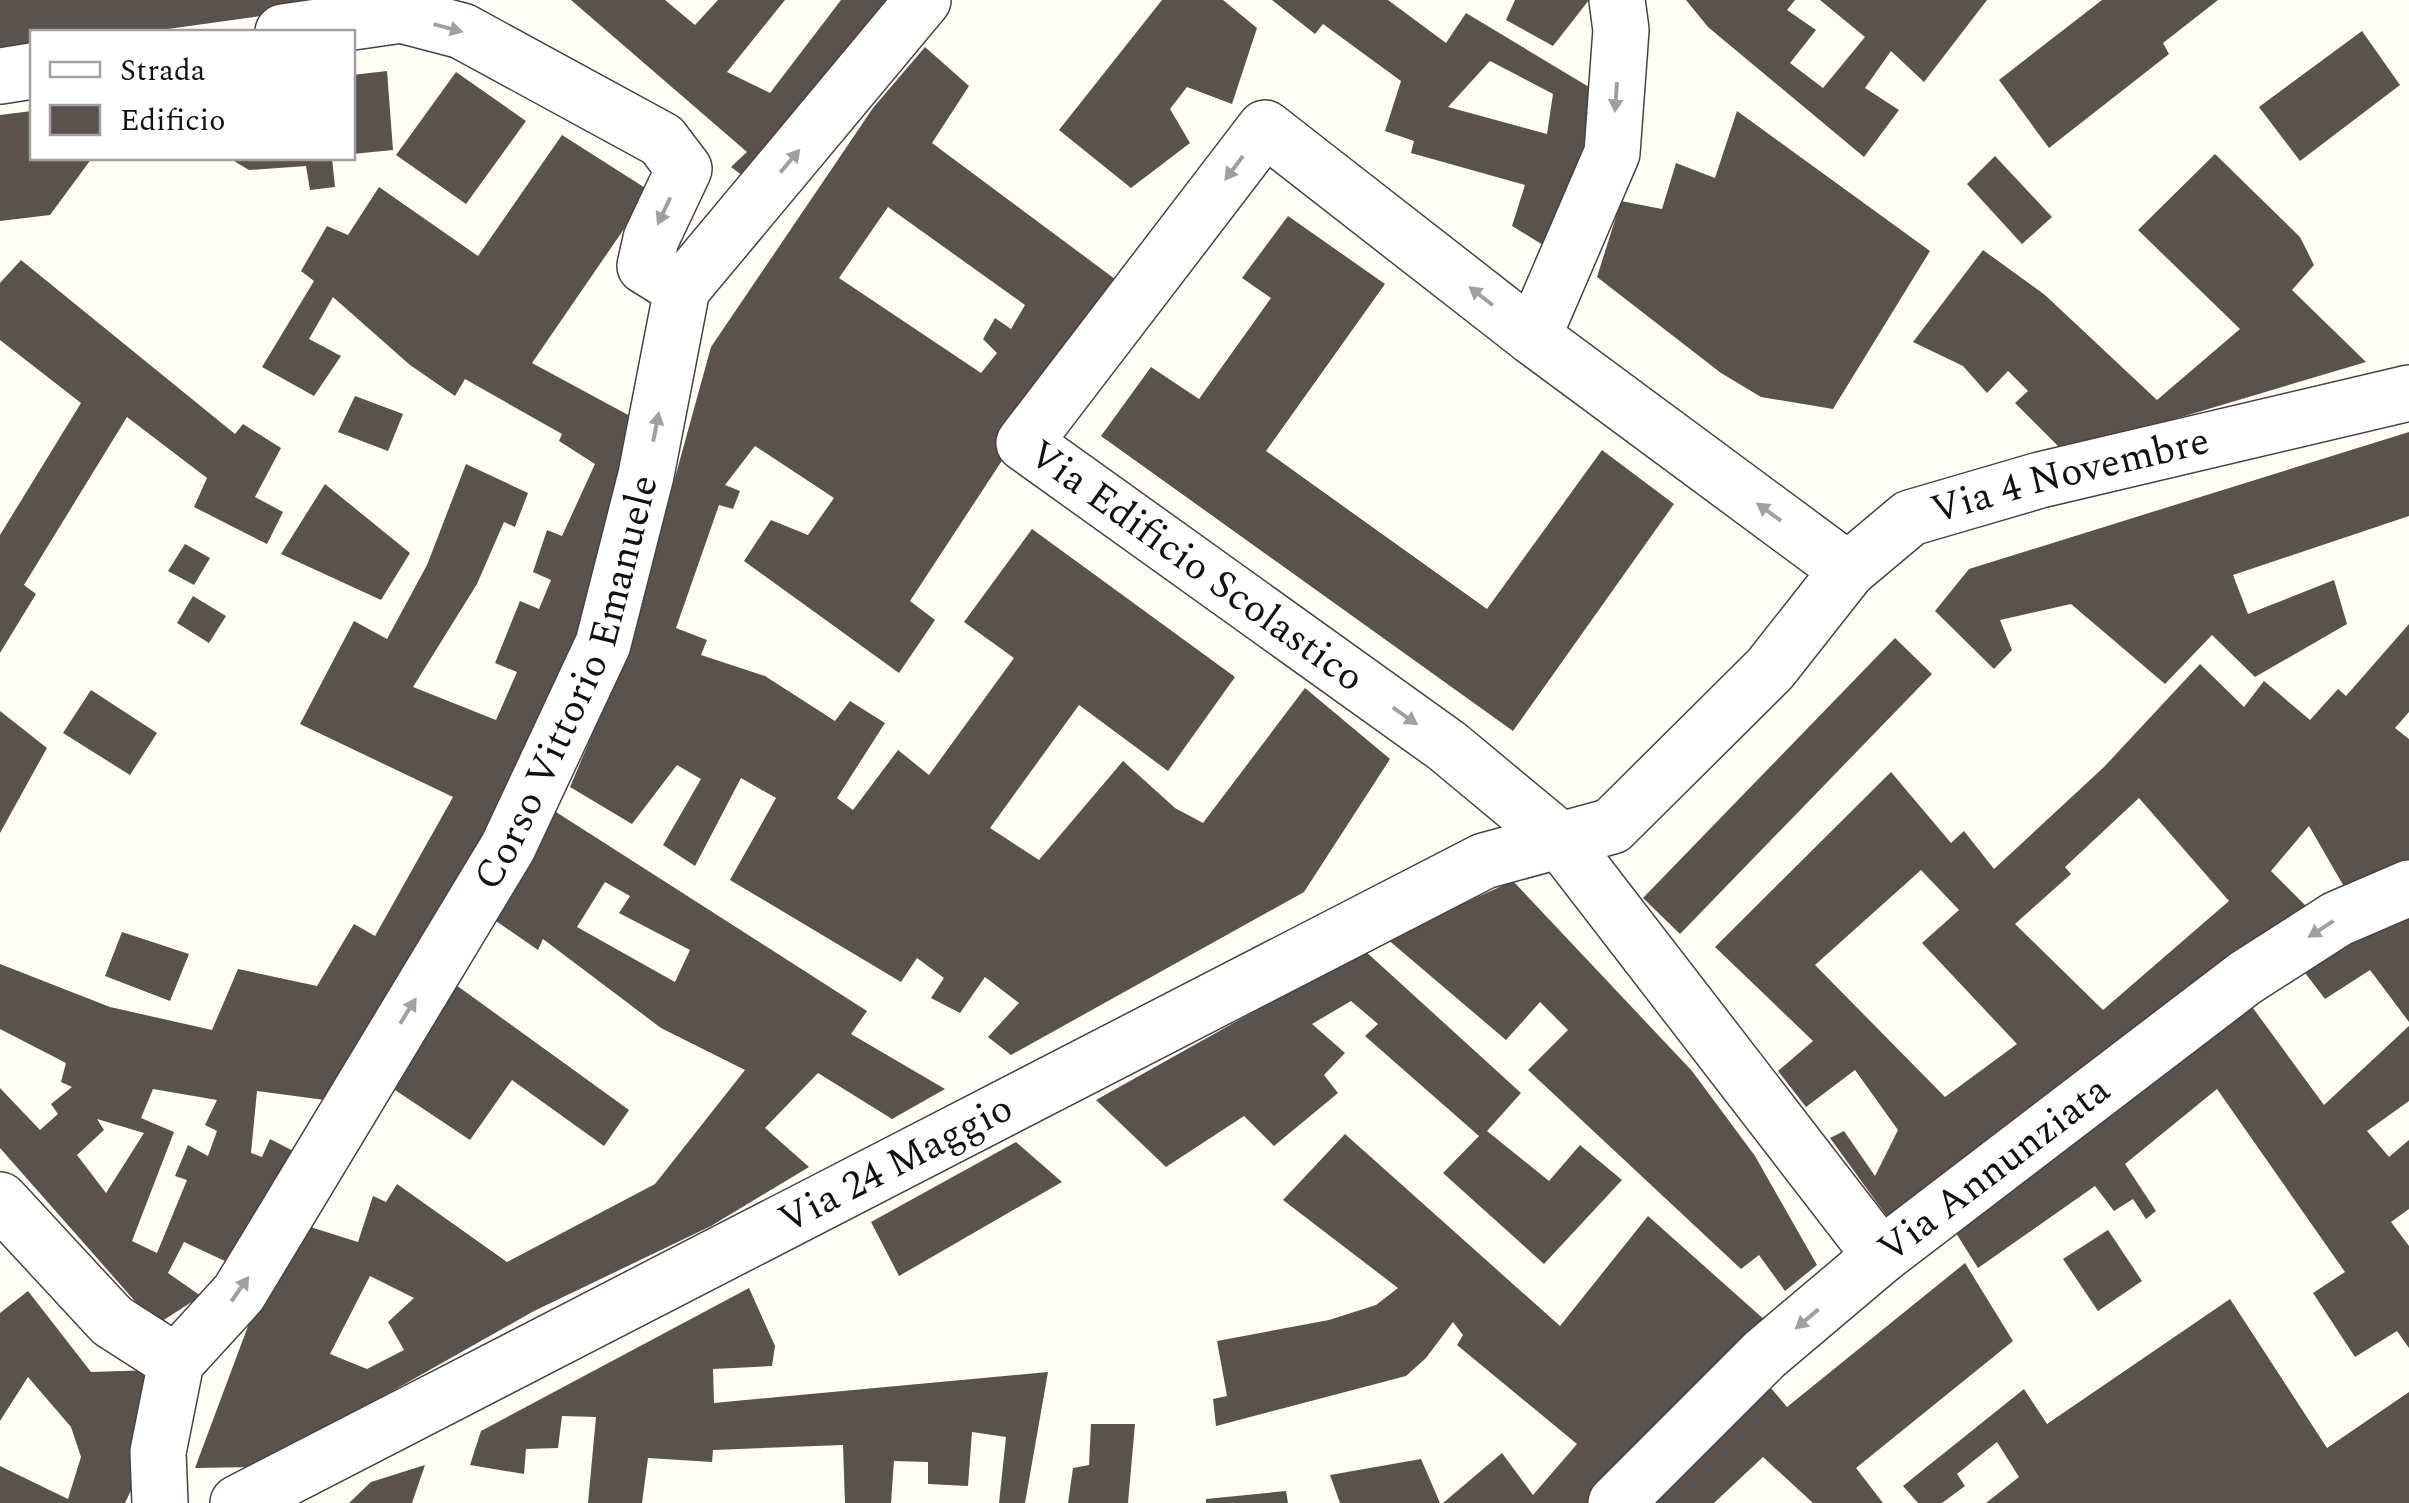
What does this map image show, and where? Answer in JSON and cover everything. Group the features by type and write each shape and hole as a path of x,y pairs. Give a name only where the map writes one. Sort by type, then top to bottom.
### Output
{"street":[{"name":"Corso Vittorio Emanuele","path":"176,1362 239,1293 536,796 602,644 646,475 682,289 922,0"},
{"path":"1532,336 1612,154 1620,30 1618,0"},
{"path":"299,30 401,16 462,30 662,140 684,169 651,239 645,266 682,289"},
{"path":"0,76 30,71"},
{"name":"Via Edificio Scolastico","path":"1848,570 1532,336 1265,128 1024,443 1448,746 1560,840 1881,1256"},
{"name":"Via 4 Novembre","path":"1560,840 1612,826 1770,668 1848,570 1910,518 2040,480 2409,393"},
{"name":"Via 24 Maggio","path":"238,1503 1484,861 1560,840"},
{"name":"Via Annunziata","path":"1616,1503 1765,1354 1881,1256 2245,978 2337,918 2409,888"},
{"path":"0,1200 112,1322 176,1362 158,1452 160,1503"}],"building":[{"path":"0,0 361,2 160,30 30,30 30,48 0,53"},
{"path":"571,0 665,0 695,25 718,0 785,0 727,72 770,93 841,0 895,0 755,185 731,167 747,152"},
{"path":"1162,0 1223,0 1257,28 1232,104 1187,87 1170,109 1190,143 1131,188 1059,130"},
{"path":"1272,0 1388,0 1446,43 1466,13 1604,96 1556,253 1512,226 1525,185 1411,153 1414,141 1385,131 1401,81 1323,24 1315,34","holes":["1490,61 1553,94 1547,134 1448,107"]},
{"path":"1515,0 1589,0 1553,46 1506,20"},
{"path":"1686,0 1795,0 1787,10 1816,30 1790,63 1823,88 1865,37 1820,0 1987,0 1924,82 1891,51 1865,88 1899,110 1864,157 1708,27"},
{"path":"2102,0 2218,0 2163,43 2169,54 2049,148 1999,80"},
{"path":"2362,31 2400,85 2300,161 2259,107"},
{"path":"925,47 969,86 932,143 1119,282 910,601 935,620 899,673 744,561 771,520 808,535 834,498 755,446 725,485 740,491 733,509 719,505 676,628 707,640 701,655 765,676 835,721 850,701 885,723 837,798 853,810 898,750 929,775 1014,658 964,622 1032,529 1235,677 1168,771 1079,705 990,828 1039,860 1123,761 1175,808 1203,823 1305,688 1390,759 1304,892 1011,1055 988,1037 1019,1003 985,977 960,1013 931,998 944,978 917,958 901,982 730,880 776,798 741,778 695,866 663,845 701,779 677,765 632,824 570,787 627,652 711,347 873,108","holes":["888,207 1025,305 1011,329 995,318 983,339 997,353 981,373 839,278"]},
{"path":"387,71 393,150 355,154 355,75"},
{"path":"456,72 526,121 466,204 396,155"},
{"path":"30,111 30,160 91,160 50,215 0,221 0,115"},
{"path":"1737,111 1930,251 1833,409 1761,397 1721,373 1597,277 1621,201 1662,209 1676,163 1715,178"},
{"path":"562,135 650,191 532,363 643,423 632,474 544,738 340,1102 257,1091 251,1153 262,1157 270,1139 305,1157 240,1268 184,1242 168,1273 201,1296 156,1325 0,1148 0,1088 40,1130 58,1114 51,1104 72,1087 61,1082 66,1063 0,1029 0,964 110,1007 212,1030 238,969 317,986 354,924 375,936 453,797 300,724 354,621 387,639 427,565 466,464 528,493 515,527 504,522 477,584 413,687 496,720 517,672 495,663 520,601 539,609 551,580 533,572 547,530 562,536 595,464 559,441 562,434 465,379 455,396 410,365 333,297 309,339 341,356 314,396 262,367 314,281 301,271 327,226 348,235 379,187 478,256","holes":["153,1089 217,1100 205,1125 217,1131 208,1156 188,1145 175,1176 187,1180 157,1253 132,1241 174,1132 141,1118","97,1119 144,1133 106,1193 77,1155 104,1130"]},
{"path":"2215,154 2300,237 2314,265 2292,290 2366,362 2064,452 2015,403 2028,391 2008,371 1987,393 1963,366 1913,342 1983,250 2045,295 2157,400 2240,329 2138,230"},
{"path":"1995,156 2052,217 2022,244 1967,184"},
{"path":"232,160 332,160 335,187 310,190 306,166 249,170"},
{"path":"1288,216 1385,284 1266,451 1487,609 1602,450 1674,504 1513,731 1101,436 1151,367 1199,399 1271,298 1242,278"},
{"path":"21,260 235,434 243,424 281,448 255,497 283,512 267,544 194,507 207,478 127,417 24,585 36,594 0,653 0,535 81,403 0,340 0,283"},
{"path":"355,396 403,414 388,451 338,432"},
{"path":"2409,432 2409,516 2233,575 2248,614 2334,580 2347,624 2255,677 2212,635 2165,684 2071,604 2000,620 2012,650 1994,669 1935,611 1969,569"},
{"path":"325,484 410,553 381,600 281,554"},
{"path":"185,544 210,558 194,585 168,571"},
{"path":"193,596 226,616 209,643 177,623"},
{"path":"2409,624 2409,712 2395,728 2409,739 2409,875 2354,904 2309,826 2271,871 2314,914 1891,1222 1830,1138 1844,1131 1875,1176 1898,1130 1855,1070 1806,1107 1778,1071 1813,1041 1715,947 1891,772 1951,843 1964,831 1994,869 2104,767 2200,664 2244,707 2264,681 2310,720 2338,689 2346,696","holes":["2139,798 2229,901 2103,1010 2015,924 2071,874 2065,867","1921,870 1959,910 1922,943 2017,1044 1945,1097 1815,965"]},
{"path":"1895,638 1932,674 1680,934 1643,898"},
{"path":"91,690 157,733 130,775 63,733"},
{"path":"0,711 47,748 0,833"},
{"path":"556,812 867,1011 851,1034 945,1089 892,1119 818,1073 765,1128 809,1167 711,1226 534,1311 258,1467 195,1468 266,1278 280,1280 304,1225 358,1242 373,1196 386,1202 397,1184 507,1262 655,1184 745,1070 661,1028 543,939 538,950 493,919","holes":["605,882 630,896 619,913 690,950 675,982 577,927","370,1276 414,1298 388,1322 404,1350 367,1369 330,1354"]},
{"path":"1513,881 1692,1071 1755,1156 1817,1265 1785,1291 1759,1255 1741,1269 1528,1070 1568,1030 1540,1002 1506,1040 1386,938"},
{"path":"2409,909 2409,1022 2370,970 2325,999 2302,969"},
{"path":"122,932 189,954 170,1001 105,976"},
{"path":"1364,950 1521,1093 1487,1131 1549,1181 1580,1145 1622,1180 1544,1264 1443,1173 1479,1136 1365,1036 1378,1024 1351,1001 1312,1024 1345,1053 1324,1075 1338,1093 1274,1146 1244,1116 1166,1167 1096,1100"},
{"path":"456,985 629,1110 604,1146 512,1080 470,1140 395,1090"},
{"path":"2250,1004 2324,1105 2409,1026 2409,1101 2367,1131 2389,1157 2409,1140 2409,1209 2391,1222 2409,1246 2409,1348 2397,1331 2355,1357 2313,1293 2345,1272 2217,1089 2125,1164 2156,1211 2146,1219 2133,1199 2114,1211 2095,1186 1978,1268 1949,1222"},
{"path":"1345,1134 1560,1326 1648,1216 1767,1322 1589,1503 1443,1503 1502,1453 1533,1495 1577,1444 1457,1345 1463,1335 1453,1322 1426,1358 1406,1376 1216,1426 1213,1399 1227,1396 1217,1341 1329,1320 1376,1305 1398,1288 1283,1200"},
{"path":"1016,1142 1062,1182 899,1276 871,1222"},
{"path":"2108,1230 2142,1281 2098,1311 2063,1259"},
{"path":"1965,1263 2013,1341 1856,1468 1883,1503 1813,1503 1763,1457 1714,1503 1639,1503 1765,1381 1787,1407"},
{"path":"749,1288 775,1346 772,1366 713,1369 714,1403 1048,1372 1025,1503 999,1503 1006,1437 972,1432 968,1486 928,1484 928,1462 894,1461 891,1503 845,1503 843,1445 713,1450 712,1462 648,1458 642,1503 588,1503 596,1417 562,1416 558,1448 526,1449 524,1474 470,1465 481,1431"},
{"path":"28,1291 91,1372 153,1370 148,1454 125,1503 0,1503 0,1466 68,1499 81,1457 71,1427 28,1377 0,1421 0,1313"},
{"path":"2230,1299 2327,1448 2409,1392 2409,1503 1986,1503 2019,1477 1997,1442 1957,1474 1965,1486 1942,1503 1918,1503 1903,1486 2024,1389 2047,1424"},
{"path":"1091,1424 1135,1424 1128,1503 1068,1503 1073,1468 1089,1465"},
{"path":"1421,1459 1440,1503 1340,1503 1330,1475"},
{"path":"425,1465 412,1503 349,1503 371,1482"},
{"path":"1286,1491 1288,1503 1206,1503 1206,1499"}]}
